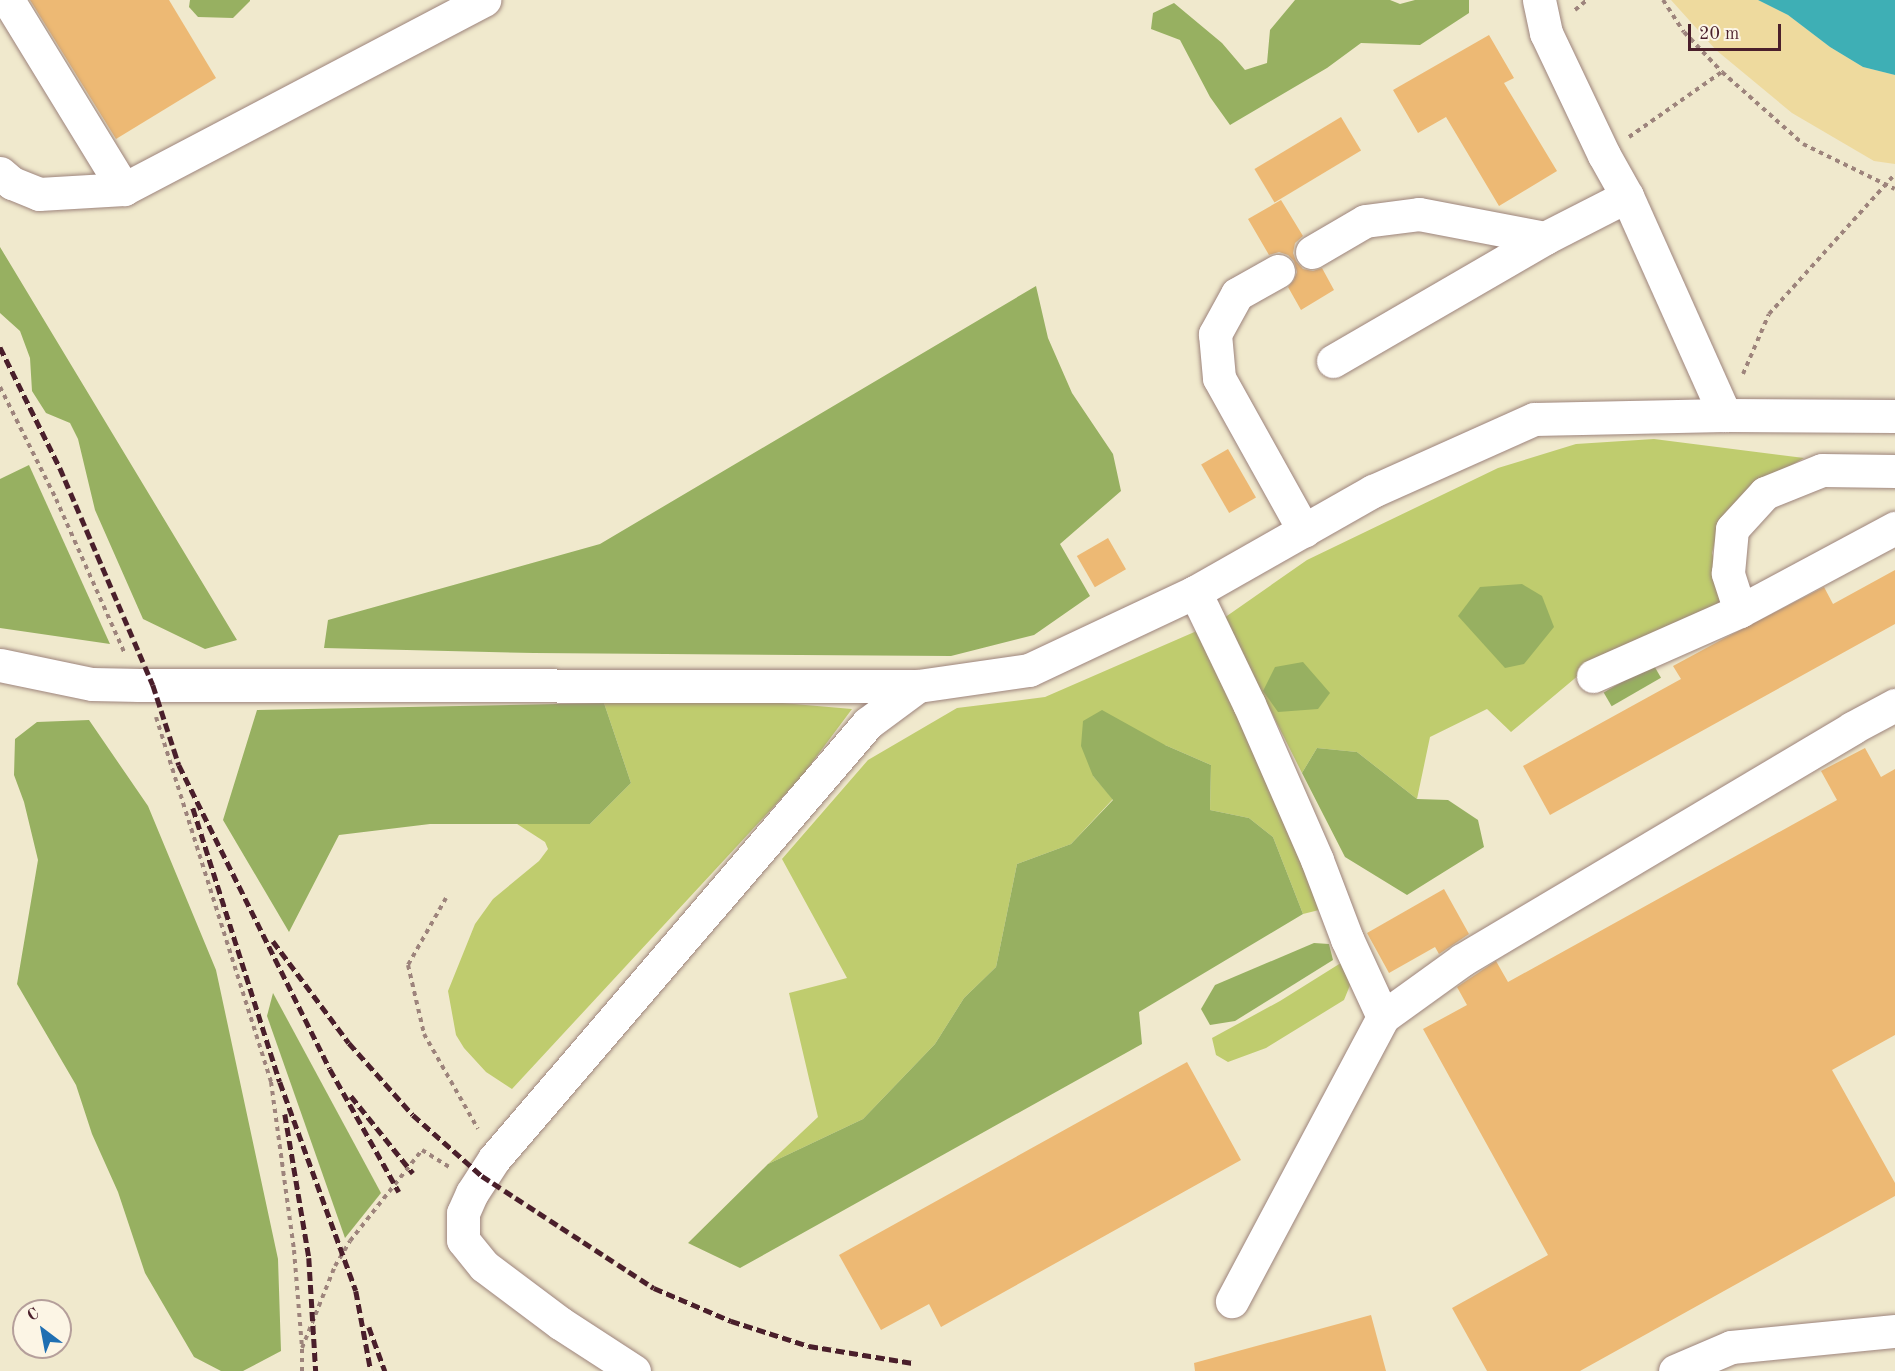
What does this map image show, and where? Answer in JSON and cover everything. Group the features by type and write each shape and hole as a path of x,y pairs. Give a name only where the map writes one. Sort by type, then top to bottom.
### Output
{"street":[{"path":"0,173 12,183 39,194 124,189 484,0"},
{"path":"1539,0 1546,33 1604,155 1627,196 1725,415"},
{"path":"6,6 124,189"},
{"path":"1333,362 1545,238 1627,196"},
{"path":"1312,252 1365,221 1419,214 1545,238"},
{"path":"1278,271 1236,294 1215,334 1219,378 1304,531"},
{"path":"0,665 92,684 918,686 1029,669 1195,592 1373,491 1533,419 1725,415 1895,416"},
{"path":"1740,611 1728,573 1732,529 1765,493 1822,470 1895,471"},
{"path":"1593,676 1740,611 1895,528"},
{"path":"1195,592 1249,704 1317,860 1347,939 1383,1017"},
{"path":"634,1371 561,1323 484,1266 463,1240 463,1213 486,1171 868,723 918,686"},
{"path":"1232,1301 1383,1017 1462,960 1852,728 1895,705"},
{"path":"1675,1371 1731,1347 1895,1331"}],"path":[{"path":"1662,0 1684,32 1722,72 1803,144 1895,189"},
{"path":"1604,155 1722,72"},
{"path":"1725,415 1769,314 1895,174"},
{"path":"0,387 56,499 142,685 271,1082 294,1250 303,1348 302,1371"},
{"path":"446,898 408,965 424,1034 486,1171"},
{"path":"303,1348 335,1266 350,1241 422,1150 486,1171"}],"green space":[{"path":"190,0 250,1 233,18 198,17 189,7"},
{"path":"1295,0 1390,0 1400,4 1415,0 1469,0 1469,13 1420,45 1361,43 1327,68 1230,125 1210,97 1180,40 1151,29 1153,13 1174,3 1222,43 1245,70 1267,63 1270,30"},
{"path":"0,247 237,640 205,649 143,619 95,510 78,439 70,423 46,413 32,391 30,358 20,331 0,313"},
{"path":"1036,286 1048,338 1072,393 1113,454 1121,491 1060,544 1090,596 1034,635 951,656 534,653 324,648 328,620 600,544"},
{"path":"1654,439 1804,458 1751,488 1721,519 1712,553 1728,604 1586,669 1511,732 1487,709 1430,737 1417,799 1357,752 1317,748 1302,773 1224,618 1307,560 1498,468 1576,444"},
{"path":"29,465 110,644 0,628 0,479"},
{"path":"1522,584 1542,596 1554,627 1524,664 1505,668 1458,616 1480,587"},
{"path":"1199,630 1327,908 1303,914 1273,837 1249,818 1210,810 1211,765 1165,745 1093,776 1113,799 1071,844 1017,864 996,967 964,998 935,1044 863,1119 768,1164 818,1117 789,993 847,978 782,859 868,760 957,708 1045,697"},
{"path":"1303,662 1330,693 1318,709 1278,712 1263,691 1275,667"},
{"path":"1653,664 1661,678 1612,706 1604,692"},
{"path":"736,699 852,709 802,776 512,1089 486,1072 464,1048 456,1035 448,991 475,924 493,899 539,861 548,849 545,842 514,822 590,824 631,783 604,703"},
{"path":"604,703 631,783 590,824 430,824 339,835 289,932 223,820 257,710"},
{"path":"1102,710 1165,745 1211,765 1210,810 1249,818 1273,837 1303,914 1139,1012 1142,1044 740,1268 688,1243 768,1164 863,1119 935,1044 964,998 996,967 1017,864 1071,844 1113,800 1093,776 1081,746 1083,721"},
{"path":"89,720 148,806 216,970 278,1259 281,1351 243,1371 221,1371 194,1357 145,1273 118,1192 92,1134 76,1085 17,984 38,860 24,802 14,775 15,739 37,722"},
{"path":"1317,748 1357,752 1417,799 1448,800 1478,820 1484,847 1407,895 1345,857 1302,773"},
{"path":"1314,943 1329,944 1333,960 1235,1021 1210,1025 1201,1009 1215,985"},
{"path":"1344,961 1353,978 1344,1000 1266,1048 1228,1062 1216,1055 1212,1038 1280,1001"},
{"path":"273,993 381,1193 345,1238 267,1016"}],"sand":[{"path":"1671,0 1758,0 1788,15 1830,47 1863,67 1895,75 1895,164 1874,161 1792,113 1716,50"}],"water":[{"path":"1758,0 1895,0 1895,75 1863,67 1830,47 1788,15"}],"building":[{"path":"30,0 169,0 216,78 116,139"},
{"path":"1489,35 1514,78 1504,83 1557,171 1499,206 1446,117 1418,133 1393,90"},
{"path":"1341,117 1361,150 1275,202 1254,169"},
{"path":"1281,200 1303,236 1295,243 1293,253 1296,261 1303,269 1313,271 1322,268 1334,290 1301,310 1288,287 1297,272 1294,261 1288,255 1279,252 1269,255 1248,219"},
{"path":"1228,449 1256,497 1229,513 1201,464"},
{"path":"1108,538 1126,569 1095,587 1077,556"},
{"path":"1895,570 1895,624 1550,815 1523,766 1681,679 1673,666 1723,639 1824,587 1833,604"},
{"path":"1865,748 1881,777 1895,769 1895,1035 1832,1070 1895,1183 1895,1196 1580,1371 1487,1371 1452,1308 1548,1255 1423,1029 1467,1005 1457,987 1496,961 1508,982 1837,800 1821,771"},
{"path":"1444,889 1469,934 1439,954 1435,947 1389,973 1367,933"},
{"path":"1187,1062 1241,1160 941,1327 929,1304 881,1330 839,1255"},
{"path":"1371,1315 1386,1371 1195,1371 1194,1363"}],"railway":[{"path":"0,347 60,468 153,685 179,765 330,1069 399,1192"},
{"path":"193,808 280,1082 356,1291 371,1371"},
{"path":"273,941 349,1043 413,1115 482,1176 654,1288 731,1321 809,1346 913,1363"},
{"path":"351,1096 413,1173"},
{"path":"285,1114 309,1258 316,1371"},
{"path":"369,1327 385,1371"}]}
